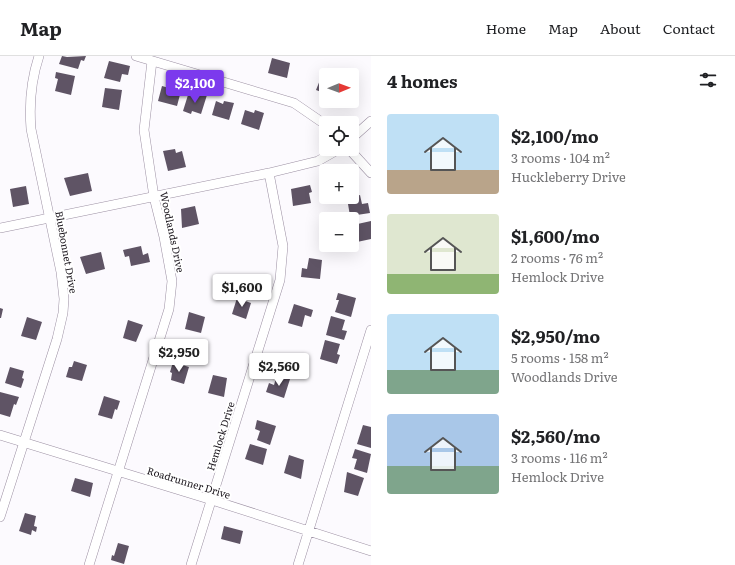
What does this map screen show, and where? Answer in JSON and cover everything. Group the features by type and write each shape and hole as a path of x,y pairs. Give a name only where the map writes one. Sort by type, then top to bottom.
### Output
{"street":[{"name":"Bluebonnet Drive","path":"0,517 63,313 64,299 61,272 31,129 29,110 32,87 39,56"},
{"path":"136,56 294,103 319,120"},
{"name":"Woodlands Drive","path":"89,565 169,309 172,281 164,237 154,197 144,130 152,61"},
{"path":"359,132 371,121"},
{"path":"0,228 269,173 318,161 327,156"},
{"path":"355,156 371,173"},
{"name":"Hemlock Drive","path":"191,565 280,280 283,246 269,173"},
{"path":"298,565 371,330"},
{"name":"Roadrunner Drive","path":"0,435 212,500 371,551"}],"building":[{"path":"62,56 86,56 84,61 81,60 78,69 59,64"},
{"path":"272,58 290,63 287,78 268,73"},
{"path":"109,61 130,66 128,75 122,74 120,82 104,78"},
{"path":"56,72 75,76 71,95 55,91 58,79 55,78"},
{"path":"319,82 319,91 316,90"},
{"path":"170,84 182,87 177,106 158,101 162,86 169,88"},
{"path":"105,88 122,90 119,110 102,107"},
{"path":"199,92 207,95 201,114 192,111 191,114 183,111 188,95 197,97"},
{"path":"216,101 223,104 224,101 234,103 229,120 212,115"},
{"path":"245,110 254,113 255,110 264,113 259,130 241,124"},
{"path":"175,149 176,153 182,151 186,167 168,171 163,151"},
{"path":"88,173 92,191 70,196 64,178"},
{"path":"310,185 312,192 309,193 311,203 293,206 291,189"},
{"path":"26,186 29,204 13,207 10,189"},
{"path":"359,195 362,204 368,203 370,213 359,215 359,212 349,212 348,204 359,204"},
{"path":"195,206 199,224 182,228 181,209"},
{"path":"371,221 371,239 359,242 359,224"},
{"path":"141,246 143,255 148,253 150,262 131,266 129,256 125,257 123,250"},
{"path":"101,252 105,269 86,274 80,257"},
{"path":"309,258 322,260 320,279 301,277 302,268 307,269"},
{"path":"338,293 356,298 351,317 335,312 339,300 336,300"},
{"path":"237,298 251,303 246,319 232,314"},
{"path":"294,304 313,310 311,317 305,315 302,327 288,323"},
{"path":"0,308 3,309 1,318 0,318"},
{"path":"189,312 205,317 201,333 185,329"},
{"path":"331,316 345,320 342,330 347,331 344,340 326,335"},
{"path":"27,317 42,322 36,340 21,336"},
{"path":"128,320 143,325 136,342 123,338"},
{"path":"325,340 340,344 337,354 340,355 337,364 320,359"},
{"path":"74,361 87,365 82,381 66,377 69,367 72,367"},
{"path":"173,362 189,367 184,384 171,380 172,373 170,372"},
{"path":"10,367 24,371 22,378 24,379 21,388 5,383"},
{"path":"213,375 227,378 224,397 208,393"},
{"path":"277,375 290,379 284,398 266,392 269,383 274,385"},
{"path":"0,392 19,397 16,405 14,404 10,417 0,414"},
{"path":"104,396 120,401 117,410 115,409 112,419 98,415"},
{"path":"257,420 276,426 270,445 257,440 260,431 255,429"},
{"path":"363,425 371,427 371,448 357,444"},
{"path":"250,444 267,449 263,465 245,459"},
{"path":"355,449 371,454 367,473 354,469 357,459 352,458"},
{"path":"289,455 304,460 301,479 284,473"},
{"path":"347,472 364,478 358,496 344,492"},
{"path":"75,478 93,483 90,497 71,491"},
{"path":"25,513 36,516 34,526 37,527 36,532 32,530 31,535 19,531"},
{"path":"224,526 243,531 240,544 221,539"},
{"path":"118,543 129,546 124,564 111,560 112,555 114,556"}]}
